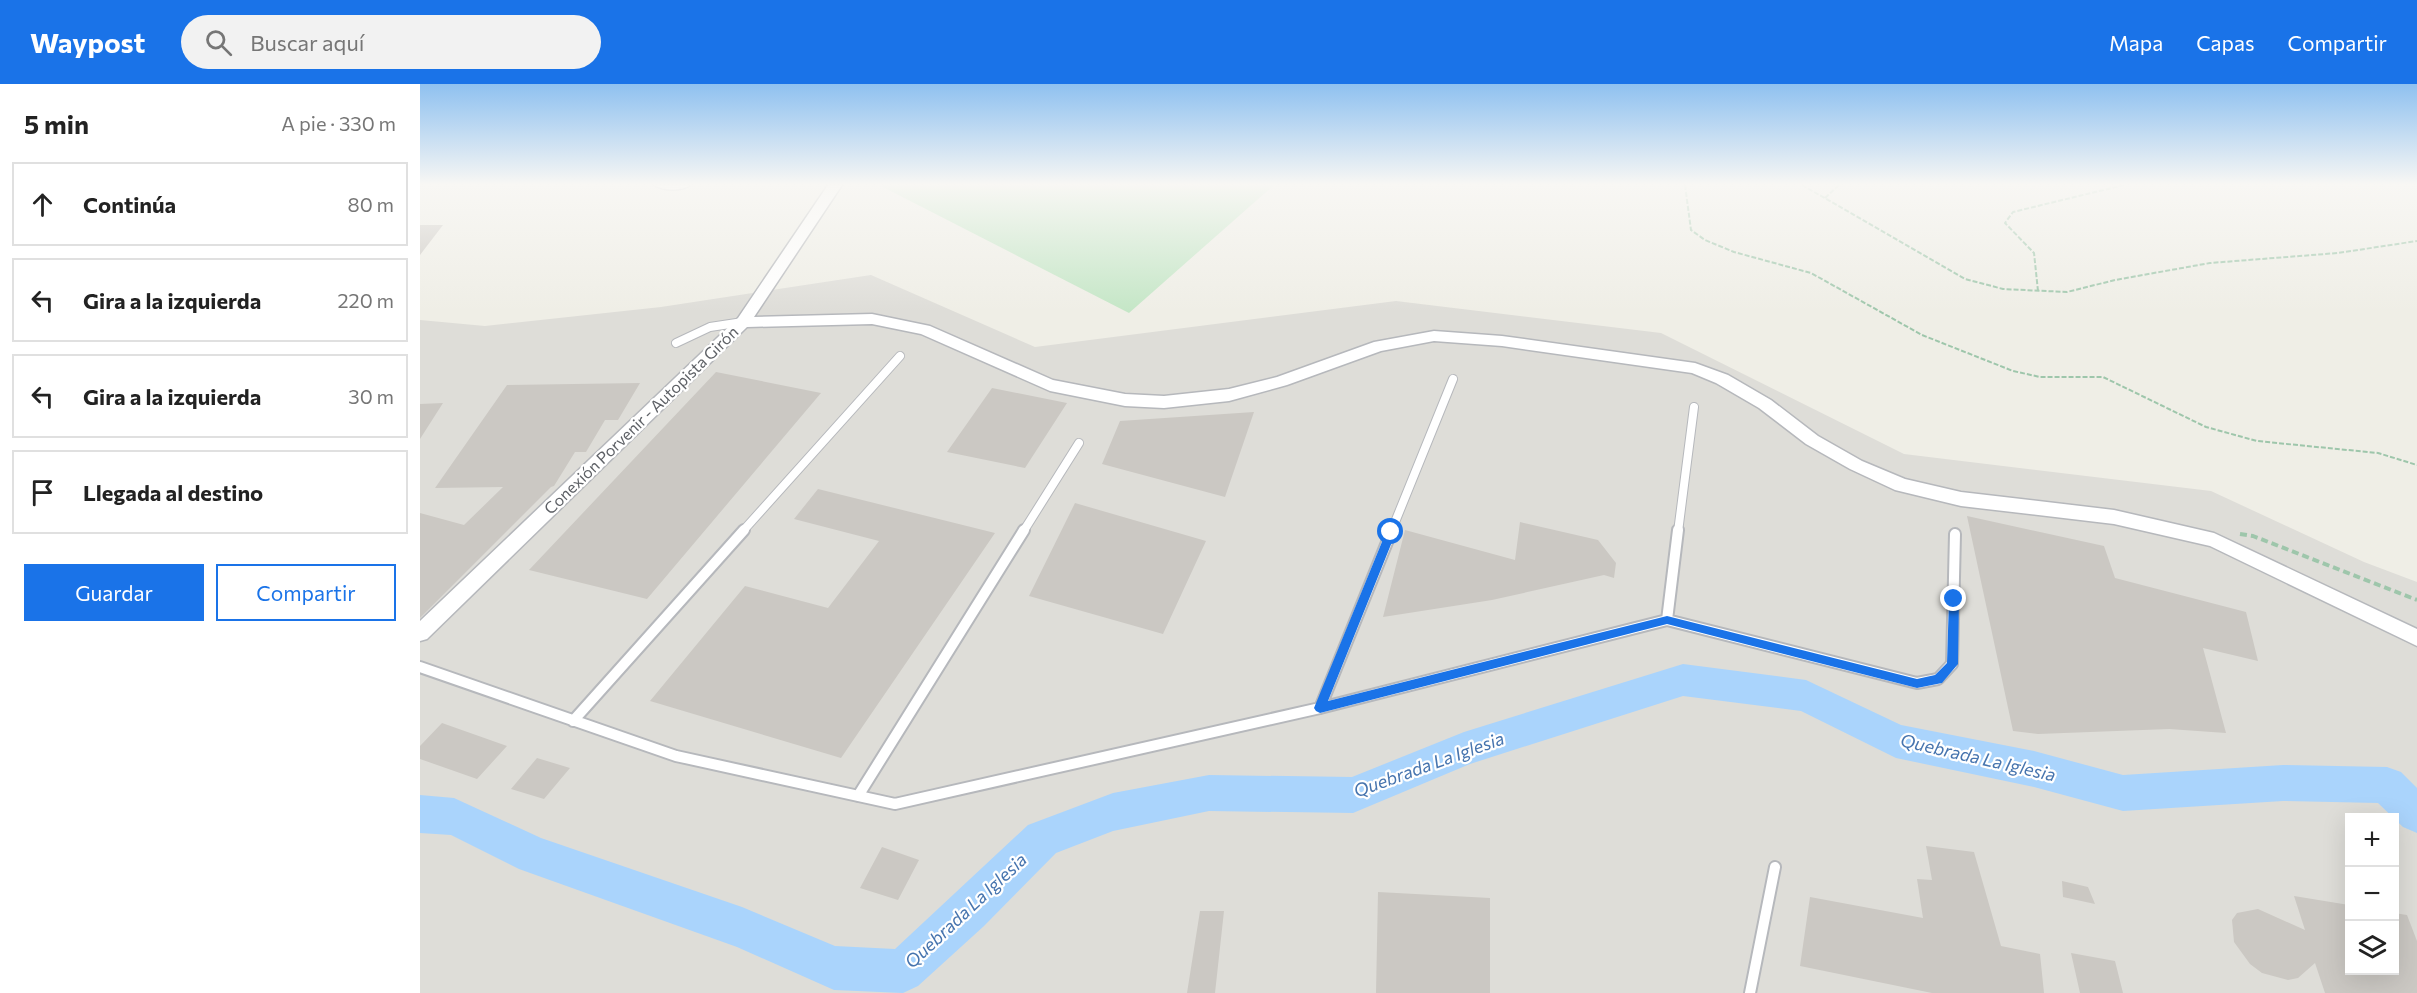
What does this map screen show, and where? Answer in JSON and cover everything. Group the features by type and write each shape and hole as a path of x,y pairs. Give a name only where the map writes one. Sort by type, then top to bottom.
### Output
{"street":[{"name":"Conexión Porvenir - Autopista Girón","path":"420,633 743,322 807,227"},
{"path":"743,322 872,319 925,330 1050,385 1125,400 1164,402 1229,395 1281,381 1379,346 1434,336 1502,341 1695,368 1722,379 1765,404 1812,440 1856,465 1901,485 1960,498 2114,517 2214,540 2417,638"}],"lane":[{"path":"676,343 710,327 743,322"},
{"path":"573,720 900,356"},
{"path":"1320,708 1453,378"},
{"path":"1667,620 1694,407"},
{"path":"858,796 1079,443"},
{"path":"420,667 675,756 895,804 1320,708 1667,620 1917,684 1938,680 1952,664 1955,534"},
{"path":"1750,993 1775,867"}],"path":[{"path":"1691,227 1707,243 1743,256 1791,266 1811,273 1913,330 1987,362 2040,377 2103,377 2206,427 2257,441 2378,453 2417,465"},
{"path":"1876,227 1965,279 2003,289 2067,292 2115,280 2210,264 2338,253 2417,241"},
{"path":"2009,227 2034,253 2038,291"},
{"path":"2214,540 2231,532 2253,536 2417,600"}],"shaded area":[{"path":"871,275 1035,347 1396,301 1661,333 1904,454 2211,491 2364,562 2417,582 2417,993 420,993 420,320 485,326 661,307"}],"green space":[{"path":"962,227 1226,227 1129,313"}],"building":[{"path":"420,227 441,227 420,255"},
{"path":"716,372 821,393 647,599 529,570"},
{"path":"640,383 618,420 605,420 586,452 575,452 554,486 420,618 420,513 464,525 503,487 435,488 507,385"},
{"path":"992,388 1067,403 1025,468 947,452"},
{"path":"443,403 420,439 420,404"},
{"path":"1254,412 1225,497 1102,464 1120,421"},
{"path":"818,489 995,533 841,758 650,701 745,586 828,608 879,541 794,519"},
{"path":"1075,503 1206,541 1163,634 1029,596"},
{"path":"1967,516 2104,546 2115,578 2246,612 2258,661 2203,648 2226,733 2169,729 2038,734 2013,731"},
{"path":"1520,522 1598,540 1616,563 1614,578 1604,575 1492,600 1383,617 1405,530 1515,560"},
{"path":"442,723 507,746 477,779 420,759 420,746"},
{"path":"537,758 570,768 544,799 511,789"},
{"path":"1926,846 1974,852 2001,946 2040,954 2044,993 1932,993 1800,966 1810,897 1923,918 1917,879 1932,880"},
{"path":"882,847 919,860 898,900 860,888"},
{"path":"2062,881 2088,887 2095,904 2063,897"},
{"path":"1378,892 1490,898 1490,993 1376,993"},
{"path":"2294,896 2345,904 2345,975 2399,975 2399,914 2407,915 2417,941 2417,993 2325,993 2315,963 2298,978 2288,980 2262,973 2250,964 2234,942 2232,920 2237,913 2258,909 2305,930"},
{"path":"1200,911 1224,911 1215,993 1187,993"},
{"path":"2071,953 2115,961 2123,993 2080,993"}],"waterway":[{"name":"Quebrada La Iglesia","path":"420,814 454,817 533,855 742,928 834,968 903,971 969,911 1042,839 1113,812 1209,793 1353,795 1464,749 1683,680 1806,696 1896,741 2034,769 2123,793 2283,783 2387,785 2417,814"}],"route":[{"path":"1391,532 1320,708 1667,620 1917,684 1938,680 1952,664 1954,599"}]}
